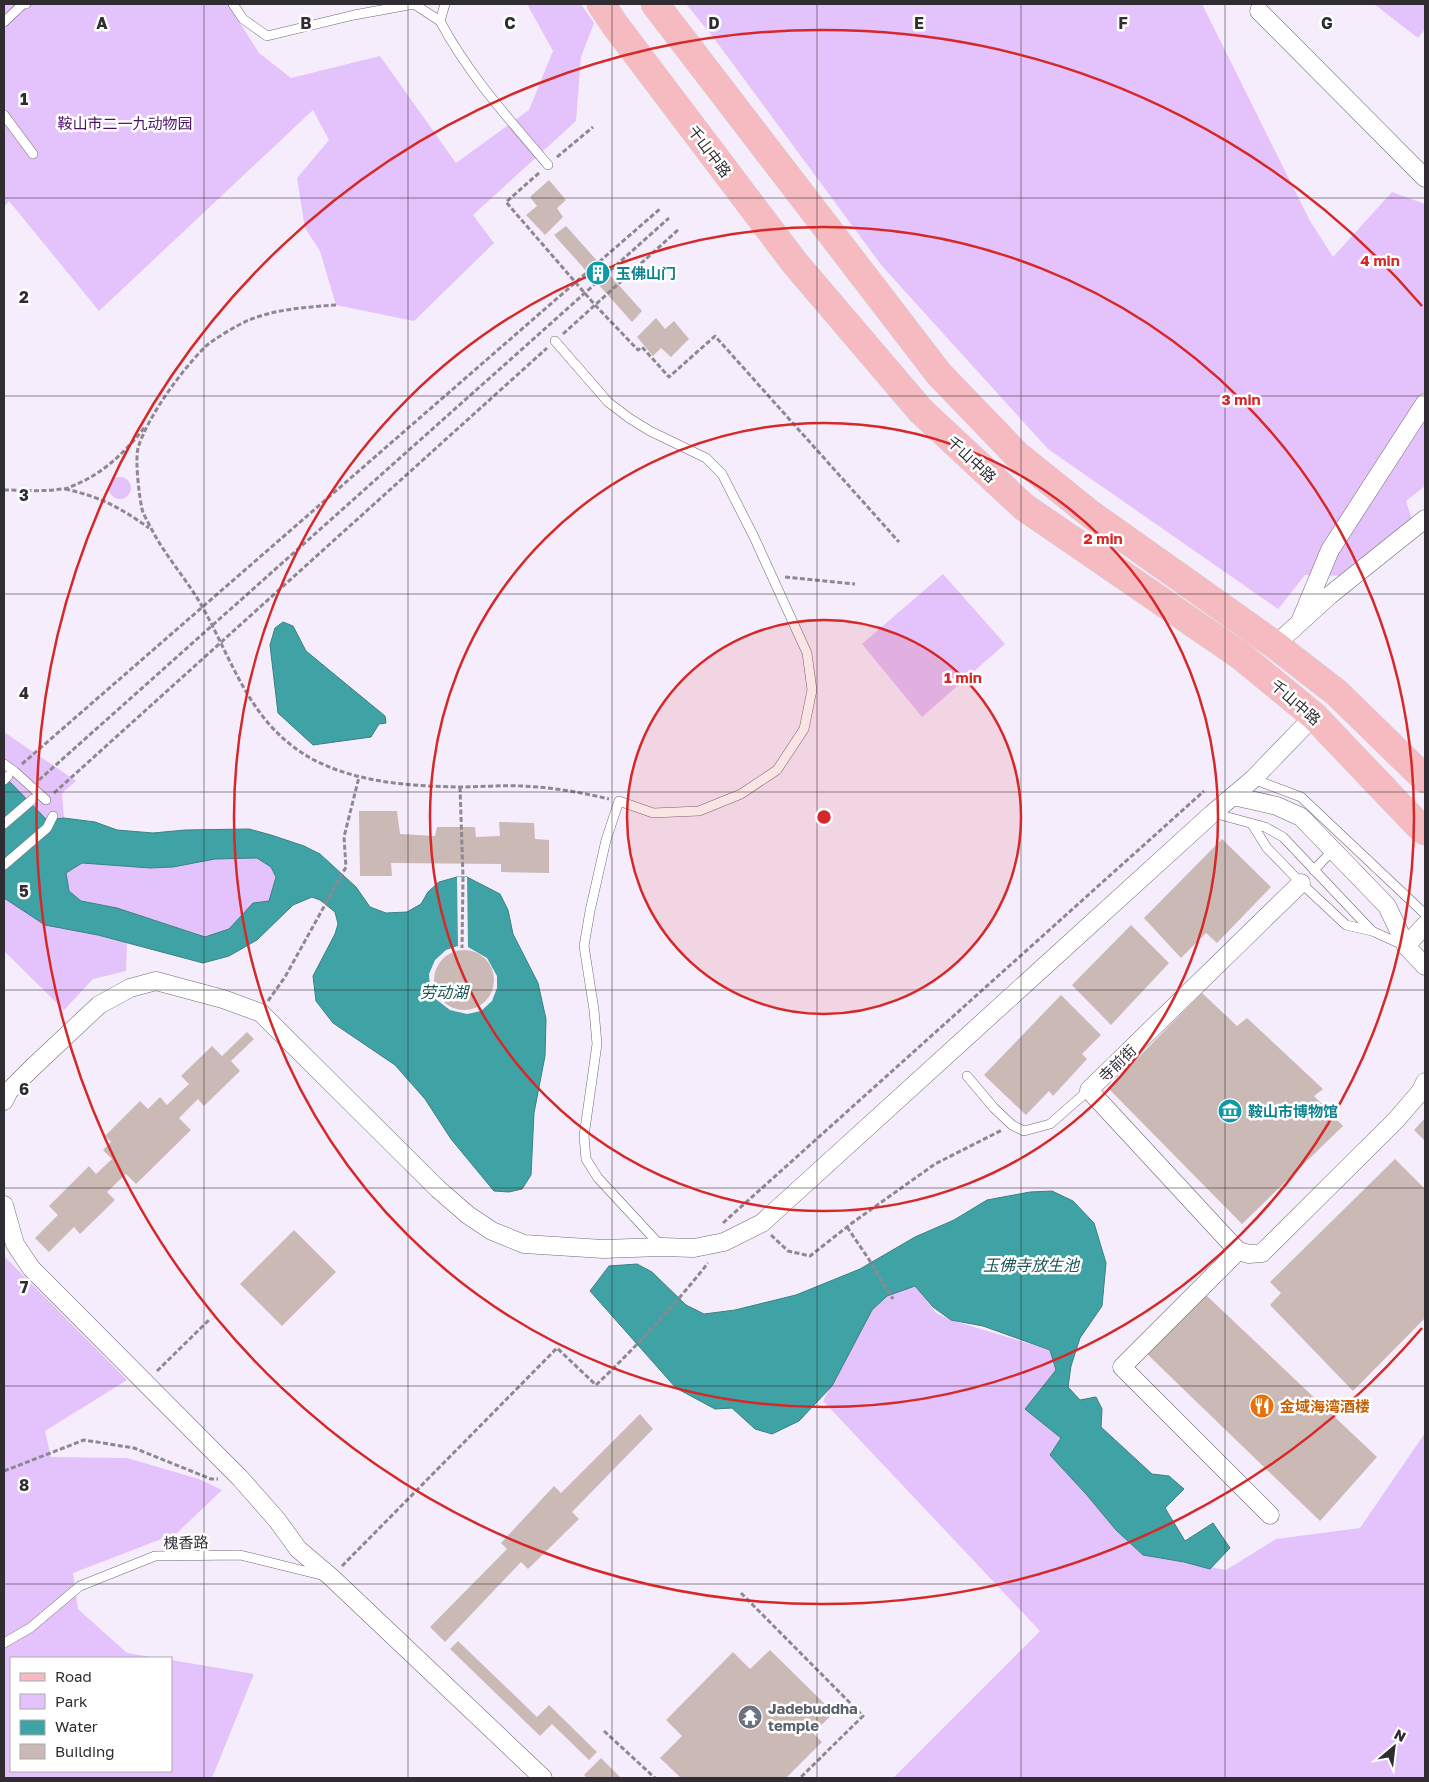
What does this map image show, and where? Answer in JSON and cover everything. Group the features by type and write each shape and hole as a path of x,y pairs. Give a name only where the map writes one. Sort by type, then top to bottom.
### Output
{"main road":[{"name":"千山中路","path":"601,4 794,262 921,411 1024,507 1241,656 1314,716 1425,831"},
{"name":"千山中路","path":"655,4 939,374 1017,455 1089,513 1275,645 1337,693 1425,779"}],"street":[{"path":"1260,11 1425,178"},
{"path":"1300,622 1330,550 1425,403"},
{"path":"1275,645 1330,595 1425,519"},
{"path":"4,1101 9,1091 99,1005 130,988 156,981 223,999 261,1013 438,1189 468,1215 492,1231 524,1244 604,1249 694,1248 724,1242 762,1223 1213,813 1253,779 1314,716"},
{"path":"1233,796 1277,806 1301,817 1387,906 1406,946 1425,966"},
{"name":"寺前街","path":"1238,1251 1089,1090 1301,883"},
{"path":"1406,946 1425,925"},
{"path":"1270,1515 1122,1367 1238,1251 1249,1254 1262,1253 1396,1120 1421,1090 1425,1082"},
{"path":"4,1205 14,1244 31,1268 240,1478 277,1520 298,1549 543,1778"}],"lane":[{"path":"4,22 24,4"},
{"path":"233,4 243,19 267,36 354,15 414,4 440,21 453,45 480,83 548,165"},
{"path":"440,21 444,4"},
{"path":"4,115 33,154"},
{"path":"555,341 608,402 628,418 650,431 706,458 722,474 807,653 812,690 804,729 777,770 741,794 699,811 653,813 619,802 606,840 584,946 597,1044 584,1136 586,1159 598,1178 661,1247"},
{"path":"4,764 9,776 32,786 46,800"},
{"path":"1253,779 1300,797 1425,914"},
{"path":"4,824 33,798"},
{"path":"1213,813 1265,827 1283,837 1372,931"},
{"path":"4,866 47,828 53,816"},
{"path":"1252,824 1267,848 1346,925 1372,931 1406,946"},
{"path":"1314,870 1333,850"},
{"path":"967,1076 994,1108 1012,1125 1024,1131 1050,1124 1089,1090"},
{"name":"槐香路","path":"4,1644 30,1628 80,1586 155,1556 240,1555 331,1578"}],"path":[{"path":"593,127 506,202 595,305 638,350 642,347 670,377 714,336 899,542"},
{"path":"9,776 661,208"},
{"path":"32,786 669,218"},
{"path":"46,800 679,229"},
{"path":"64,489 90,478 113,462 130,446 149,423 175,383 206,346 248,320 292,308 336,305"},
{"path":"149,423 138,450 138,478 142,511 158,543 202,607 243,690 281,738 315,760 359,777 395,784 460,787 521,786 587,794 619,802"},
{"path":"4,490 40,491 64,489 90,495 120,508 151,529"},
{"path":"772,576 855,584"},
{"path":"261,1013 285,976 346,867 344,837 359,777"},
{"path":"460,787 463,877 462,948"},
{"path":"694,1248 1204,791"},
{"path":"762,1223 773,1238 788,1251 810,1256 935,1164 1012,1125"},
{"path":"847,1227 892,1299"},
{"path":"331,1578 557,1348 596,1385 633,1349 687,1290 724,1242"},
{"path":"146,1384 210,1319"},
{"path":"4,1471 84,1440 134,1448 211,1479 240,1478"},
{"path":"741,1594 863,1716 800,1778"},
{"path":"604,1731 655,1778"}],"green space":[{"name":"鞍山市二一九动物园","path":"4,4 228,4 259,53 291,78 380,56 456,163 529,110 553,51 527,4 581,4 594,23 581,57 576,121 473,215 494,243 414,321 336,305 320,251 305,228 297,178 329,140 313,110 99,311 9,201 4,207"},
{"path":"686,4 1202,4 1310,221 1333,257 1392,192 1425,204 1425,486 1406,501 1413,523 1352,576 1305,575 1278,609 1048,449 882,266 713,37"},
{"path":"1374,4 1425,4 1425,29 1418,38"},
{"path":"120,477 128,480 131,488 128,496 120,499 112,496 109,488 112,480"},
{"path":"943,574 1005,644 922,717 862,644"},
{"path":"4,732 76,781 62,793 64,818 17,907 127,943 126,971 93,979 64,1010 4,951"},
{"path":"257,858 271,867 276,877 270,901 253,903 229,929 205,937 117,908 81,901 69,891 66,873 82,863 150,868 173,867 215,859"},
{"path":"4,1256 127,1380 45,1431 51,1457 127,1458 199,1479 222,1490 177,1533 73,1573 78,1609 127,1653 152,1657 10,1657 10,1772 172,1772 172,1660 254,1674 212,1778 4,1778"},
{"path":"915,1286 936,1313 951,1320 1050,1350 1056,1370 1025,1409 1061,1438 1050,1455 1143,1555 1226,1570 1276,1539 1360,1528 1425,1433 1425,1778 893,1778 1040,1631 823,1401 872,1310 887,1296"}],"water":[{"path":"283,622 293,626 306,651 385,716 386,723 379,724 371,737 313,745 278,713 270,645 275,628"},
{"name":"劳动湖","path":"4,776 47,820 64,818 95,822 117,830 153,833 185,830 249,829 304,846 320,854 356,887 370,907 386,913 407,912 421,904 428,892 439,882 457,877 467,877 500,894 508,910 513,934 538,983 546,1019 545,1056 534,1113 531,1175 522,1189 509,1192 494,1191 451,1139 425,1099 395,1065 333,1023 316,1001 313,976 335,934 338,924 335,912 320,900 312,897 293,905 257,940 229,956 203,963 98,935 45,925 4,898","holes":["257,858 271,867 276,877 269,901 253,903 229,929 205,937 117,908 81,901 69,891 66,873 82,863 150,868 173,867 215,859"]},
{"name":"玉佛寺放生池","path":"1052,1191 1073,1201 1094,1223 1106,1263 1102,1306 1080,1338 1071,1366 1068,1387 1080,1400 1096,1397 1102,1409 1101,1427 1152,1474 1169,1476 1184,1489 1165,1508 1185,1541 1213,1523 1230,1548 1210,1569 1184,1562 1143,1555 1116,1530 1050,1455 1061,1438 1025,1409 1056,1370 1050,1350 983,1326 951,1320 933,1307 915,1286 887,1296 872,1310 832,1386 799,1421 772,1434 755,1429 732,1408 715,1409 676,1388 590,1291 609,1266 637,1264 652,1272 686,1305 704,1314 735,1310 796,1295 860,1269 915,1237 954,1220 987,1200 1030,1192"}],"pier":[{"path":"457,877 467,877 468,947 487,958 497,976 497,988 492,1001 481,1011 467,1014 450,1010 437,1000 430,987 429,974 435,960 446,950 458,946"}],"building":[{"path":"549,180 566,200 557,208 563,217 545,235 526,215 537,206 530,197"},
{"name":"玉佛山门","path":"566,226 642,311 632,322 554,235"},
{"path":"656,318 665,329 674,321 689,339 671,357 661,348 653,356 637,337"},
{"path":"359,811 397,811 400,834 435,836 437,827 475,827 476,837 500,836 499,822 534,823 535,839 549,840 549,873 501,872 501,864 391,863 392,876 360,876"},
{"path":"1222,839 1271,887 1217,943 1206,933 1181,958 1144,918"},
{"path":"1131,925 1169,963 1111,1025 1072,985"},
{"path":"464,950 481,955 489,963 494,980 489,997 481,1005 464,1010 447,1005 439,997 434,980 439,963 447,955"},
{"name":"鞍山市博物馆","path":"1202,993 1237,1026 1247,1018 1323,1089 1314,1096 1343,1126 1242,1224 1108,1088"},
{"path":"1061,995 1101,1035 1082,1054 1087,1059 1053,1096 1049,1091 1026,1115 984,1075"},
{"path":"247,1032 254,1039 231,1061 240,1071 204,1106 198,1099 179,1118 191,1130 136,1184 126,1174 107,1192 115,1200 80,1234 74,1227 49,1252 35,1238 58,1215 49,1206 89,1166 96,1174 112,1159 103,1150 111,1142 105,1136 140,1101 148,1109 160,1097 167,1105 189,1084 181,1076 212,1046 222,1056"},
{"path":"1425,1118 1425,1141 1414,1130"},
{"path":"1395,1159 1425,1189 1425,1318 1353,1391 1270,1305 1281,1293 1270,1282"},
{"path":"294,1230 336,1272 282,1326 240,1284"},
{"name":"金域海湾酒楼","path":"1206,1295 1377,1457 1320,1521 1147,1354"},
{"path":"640,1414 653,1429 572,1512 579,1519 528,1569 521,1562 445,1642 430,1627 507,1549 501,1543 554,1486 561,1493"},
{"path":"458,1641 537,1717 549,1705 597,1752 589,1760 552,1724 540,1736 450,1649"},
{"name":"Jadebuddha temple","path":"770,1650 834,1713 813,1733 822,1742 786,1778 681,1778 660,1758 682,1736 666,1720 733,1652 750,1669"},
{"path":"601,1758 621,1778 587,1778 584,1775"}],"place":[{"name":"玉佛山门","path":"598,273"},
{"name":"鞍山市博物馆","path":"1230,1111"},
{"name":"金域海湾酒楼","path":"1262,1406"},
{"name":"Jadebuddha temple","path":"750,1717"}]}
